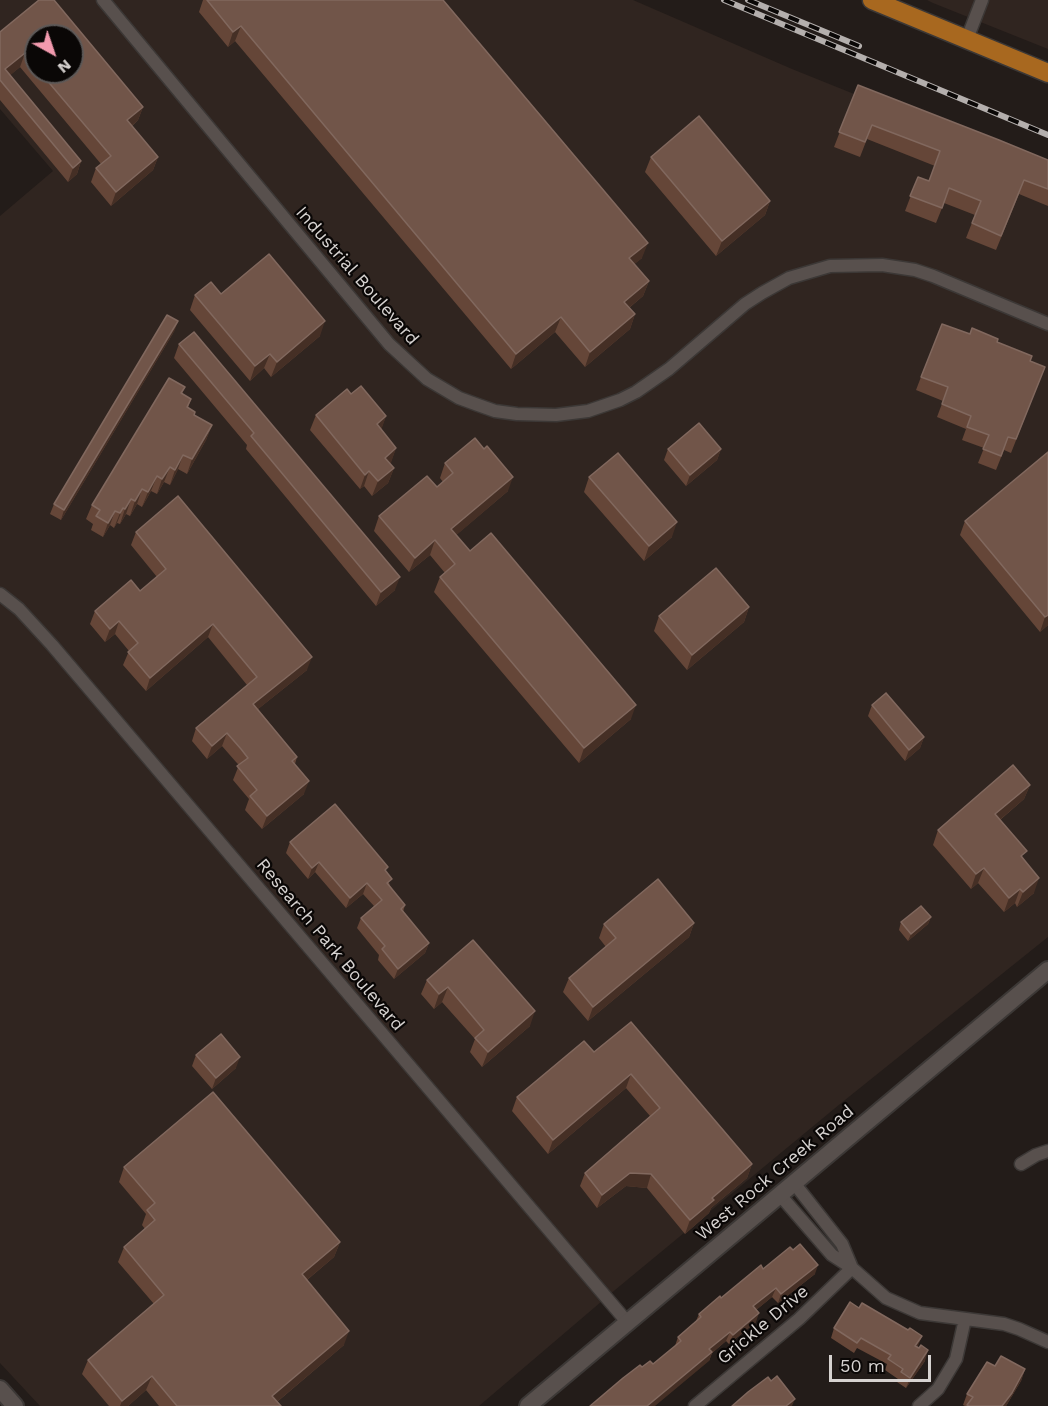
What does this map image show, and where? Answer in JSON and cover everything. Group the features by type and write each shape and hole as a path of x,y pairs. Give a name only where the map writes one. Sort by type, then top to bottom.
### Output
{"main road":[{"path":"872,0 1048,73"},
{"name":"West Rock Creek Road","path":"528,1406 1048,970"},
{"path":"0,1389 15,1406"}],"street":[{"name":"Industrial Boulevard","path":"103,0 389,344 427,379 459,398 495,411 556,415 588,411 620,400 669,369 745,304 762,293 789,278 830,266 868,265 915,270 1048,324"},
{"path":"967,39 982,0"},
{"name":"Research Park Boulevard","path":"0,594 19,609 52,645 628,1323"},
{"path":"1021,1164 1048,1151"},
{"path":"794,1183 842,1244 852,1268"},
{"path":"780,1195 832,1255 852,1268 874,1289 899,1304 920,1312 1004,1324 1048,1342"},
{"name":"Grickle Drive","path":"695,1406 799,1319 852,1268"},
{"path":"920,1406 938,1389 956,1359 965,1319"}],"shaded area":[{"path":"0,0 633,0 792,69 1048,172 1048,937 840,1104 479,1406 40,1406 0,1363 0,216 53,171 0,109"},
{"path":"927,0 1048,0 1048,49 933,3"}],"building":[{"path":"39,0 54,0 74,24 24,24 24,54 5,69 81,161 73,168 0,80 0,32"},
{"path":"207,0 443,0 648,243 629,258 649,281 624,302 635,314 590,352 561,317 516,354 241,26 233,32"},
{"path":"84,36 143,107 127,120 158,157 116,192 96,168 111,156 50,84 84,84"},
{"path":"858,85 1048,160 1048,189 1024,180 1001,236 972,223 981,201 949,188 942,208 910,196 918,177 929,181 940,151 872,125 865,142 839,132"},
{"path":"699,116 770,201 722,241 651,157"},
{"path":"269,254 325,321 277,362 270,354 255,366 195,295 211,282 221,294"},
{"path":"167,315 178,321 64,510 54,504"},
{"path":"942,324 970,334 972,328 998,339 997,342 1032,356 1030,361 1045,367 1016,439 1008,437 1001,456 983,449 989,435 967,427 971,416 942,404 948,387 921,377"},
{"path":"194,332 400,577 381,592 251,436 254,433 179,344"},
{"path":"169,378 185,387 181,393 191,399 187,407 195,412 194,415 212,425 192,459 183,455 175,470 170,467 162,479 157,476 148,492 142,489 135,501 131,499 120,513 115,511 108,523 96,516 100,510 92,505"},
{"path":"361,386 386,416 377,424 396,448 385,458 394,468 378,481 369,471 365,475 316,415 347,389 351,394"},
{"path":"699,423 721,449 690,475 668,449"},
{"path":"475,438 484,449 487,446 513,477 451,529 470,551 491,533 636,705 584,748 440,577 455,564 435,540 415,558 379,516 427,476 437,487 453,473 445,463"},
{"path":"1048,452 1048,615 1045,617 965,521"},
{"path":"618,453 677,522 649,546 589,477"},
{"path":"178,496 312,657 253,704 297,757 292,761 309,781 267,816 250,796 257,790 237,766 248,758 241,749 227,733 212,746 196,728 257,677 213,624 150,678 128,652 138,643 119,621 110,629 95,611 131,580 140,591 166,569 136,532"},
{"path":"716,568 749,607 692,655 659,616"},
{"path":"886,693 924,737 909,750 872,705"},
{"path":"1013,765 1030,785 995,814 1027,851 1021,856 1039,878 1023,892 1020,889 1009,898 984,868 976,874 938,830"},
{"path":"335,804 388,867 385,870 392,879 387,883 405,905 401,909 429,943 398,969 382,949 385,946 361,918 382,900 367,883 350,898 319,862 312,868 290,842"},
{"path":"658,879 694,923 593,1007 569,978 616,938 604,924"},
{"path":"921,906 931,917 911,934 901,922"},
{"path":"473,940 535,1011 488,1052 475,1038 484,1030 448,987 439,994 427,980"},
{"path":"631,1022 752,1164 690,1220 651,1174 630,1173 602,1195 585,1173 660,1108 631,1074 553,1140 517,1097 584,1041 594,1052"},
{"path":"221,1034 240,1057 216,1078 196,1055"},
{"path":"213,1092 340,1242 302,1274 349,1331 272,1396 281,1406 177,1406 152,1376 122,1401 88,1360 164,1295 124,1247 155,1220 147,1210 155,1203 124,1167"},
{"path":"800,1244 818,1265 781,1294 776,1288 753,1306 759,1313 733,1335 730,1332 709,1349 712,1352 647,1406 590,1406 640,1365 642,1367 650,1361 653,1364 681,1341 678,1337 720,1296 721,1298 761,1265 763,1269 790,1247 793,1250"},
{"path":"850,1302 859,1308 862,1303 922,1336 915,1346 919,1348 921,1345 928,1350 910,1378 901,1372 903,1369 888,1359 891,1355 861,1338 857,1343 834,1328"},
{"path":"1001,1356 1025,1369 1012,1393 1002,1406 967,1405 973,1397 967,1394 987,1362 995,1366"},
{"path":"777,1376 795,1399 786,1406 732,1406 768,1377 771,1381"}],"railway":[{"path":"724,0 1048,135"},
{"path":"748,0 859,46"}]}
